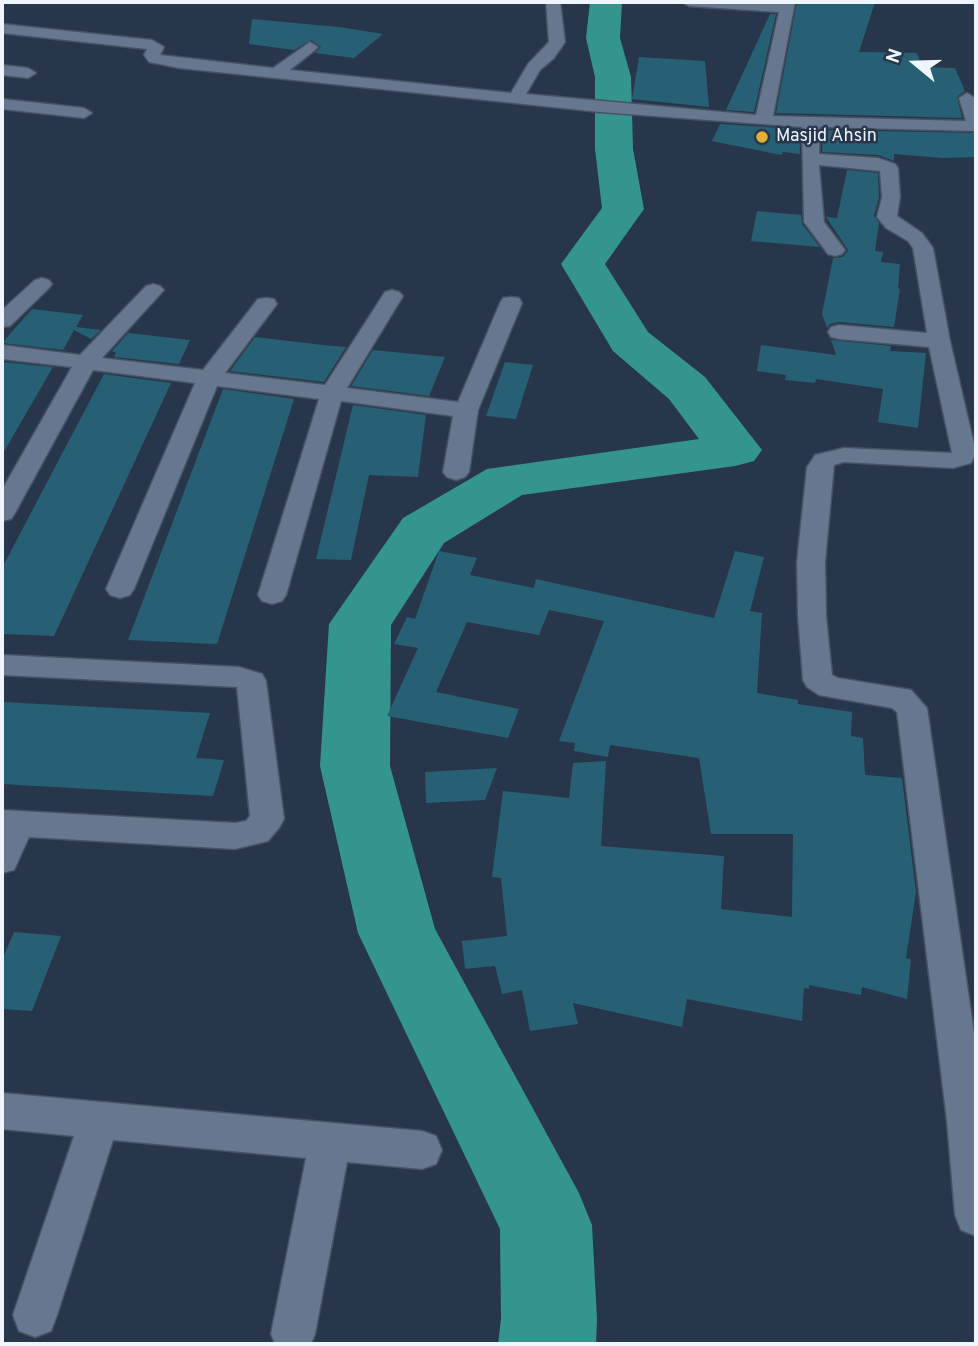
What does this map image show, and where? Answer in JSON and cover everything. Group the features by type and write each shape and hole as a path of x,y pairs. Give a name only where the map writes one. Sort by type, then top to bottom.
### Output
{"street":[{"path":"516,98 534,67 548,55 556,42 554,2"},
{"path":"689,2 787,5 764,121"},
{"path":"2,29 149,44 156,47 152,55 157,60 600,107 764,121 976,126 967,99"},
{"path":"275,74 310,47"},
{"path":"2,70 28,73"},
{"path":"2,104 84,113"},
{"path":"811,123 814,222 835,250"},
{"path":"810,159 880,164 888,167 891,197 887,217 922,244 939,341 964,456 950,461 839,455 822,462 814,512 811,562 817,677 821,683 830,688 900,698 912,708 967,1121 976,1215"},
{"path":"2,321 42,284"},
{"path":"2,513 86,362 153,290"},
{"path":"272,595 332,393 391,296"},
{"path":"456,472 466,410 511,303"},
{"path":"120,589 209,378 266,304"},
{"path":"839,332 939,341"},
{"path":"2,352 466,410"},
{"path":"2,665 239,677 251,681 267,819 256,832 235,836 10,823 2,860"},
{"path":"2,1111 422,1150"},
{"path":"35,1315 99,1120"},
{"path":"293,1334 331,1142"}],"building":[{"path":"797,2 875,2 859,52 917,53 922,67 955,68 965,91 957,97 962,118 776,113"},
{"path":"770,14 776,14 754,112 726,110"},
{"path":"252,19 383,34 354,58 315,53 321,47 311,40 294,50 249,44"},
{"path":"639,57 705,61 709,107 632,99"},
{"name":"Masjid Ahsin","path":"720,124 799,129 800,154 783,152 781,155 712,141"},
{"path":"823,130 976,133 976,157 942,158 894,154 894,161 878,155 822,152"},
{"path":"847,170 878,173 879,197 874,216 879,223 875,251 883,252 881,262 900,264 900,289 894,327 839,322 830,324 827,328 822,314 833,258 843,257 848,250 826,217 837,218"},
{"path":"757,211 801,215 802,224 820,247 751,241"},
{"path":"32,309 83,315 76,327 101,330 91,339 74,330 63,350 2,343"},
{"path":"128,333 190,340 179,364 114,357 116,353 112,351"},
{"path":"255,337 346,347 324,382 230,371"},
{"path":"831,340 891,346 890,351 926,353 918,428 878,422 883,389 816,379 815,383 785,380 786,375 757,371 761,345 836,355"},
{"path":"373,350 445,357 429,396 351,386"},
{"path":"2,362 53,367 2,455"},
{"path":"505,362 533,365 516,419 486,416"},
{"path":"104,374 171,383 54,636 2,634 2,568"},
{"path":"223,389 294,399 217,644 128,640"},
{"path":"353,405 426,415 418,477 369,475 351,560 316,559"},
{"path":"439,551 477,558 470,575 534,588 536,579 714,618 735,551 764,557 750,611 762,613 757,693 798,700 798,704 852,712 851,736 863,738 865,775 902,778 916,892 906,958 911,959 907,999 862,987 861,995 809,985 809,989 804,988 802,1021 687,999 682,1027 573,1003 578,1024 530,1031 522,990 502,994 495,966 465,969 462,941 507,936 501,878 492,877 503,791 569,798 573,763 606,761 601,846 724,856 721,909 792,917 793,834 711,834 699,758 610,745 608,757 574,751 575,743 559,741 604,621 549,610 539,635 467,622 436,692 519,709 508,738 387,716 418,648 394,644 407,617 415,619"},
{"path":"2,702 210,713 196,758 224,760 213,796 2,784"},
{"path":"497,768 485,800 426,803 425,772"},
{"path":"14,932 61,936 32,1011 2,1009 2,960"}],"waterway":[{"path":"547,1344 549,1319 546,1225 397,933 355,766 360,624 423,531 507,481 735,450 687,388 630,341 583,264 623,209 614,149 613,77 603,38 606,2"}],"place":[{"name":"Masjid Ahsin","path":"762,137"}]}
